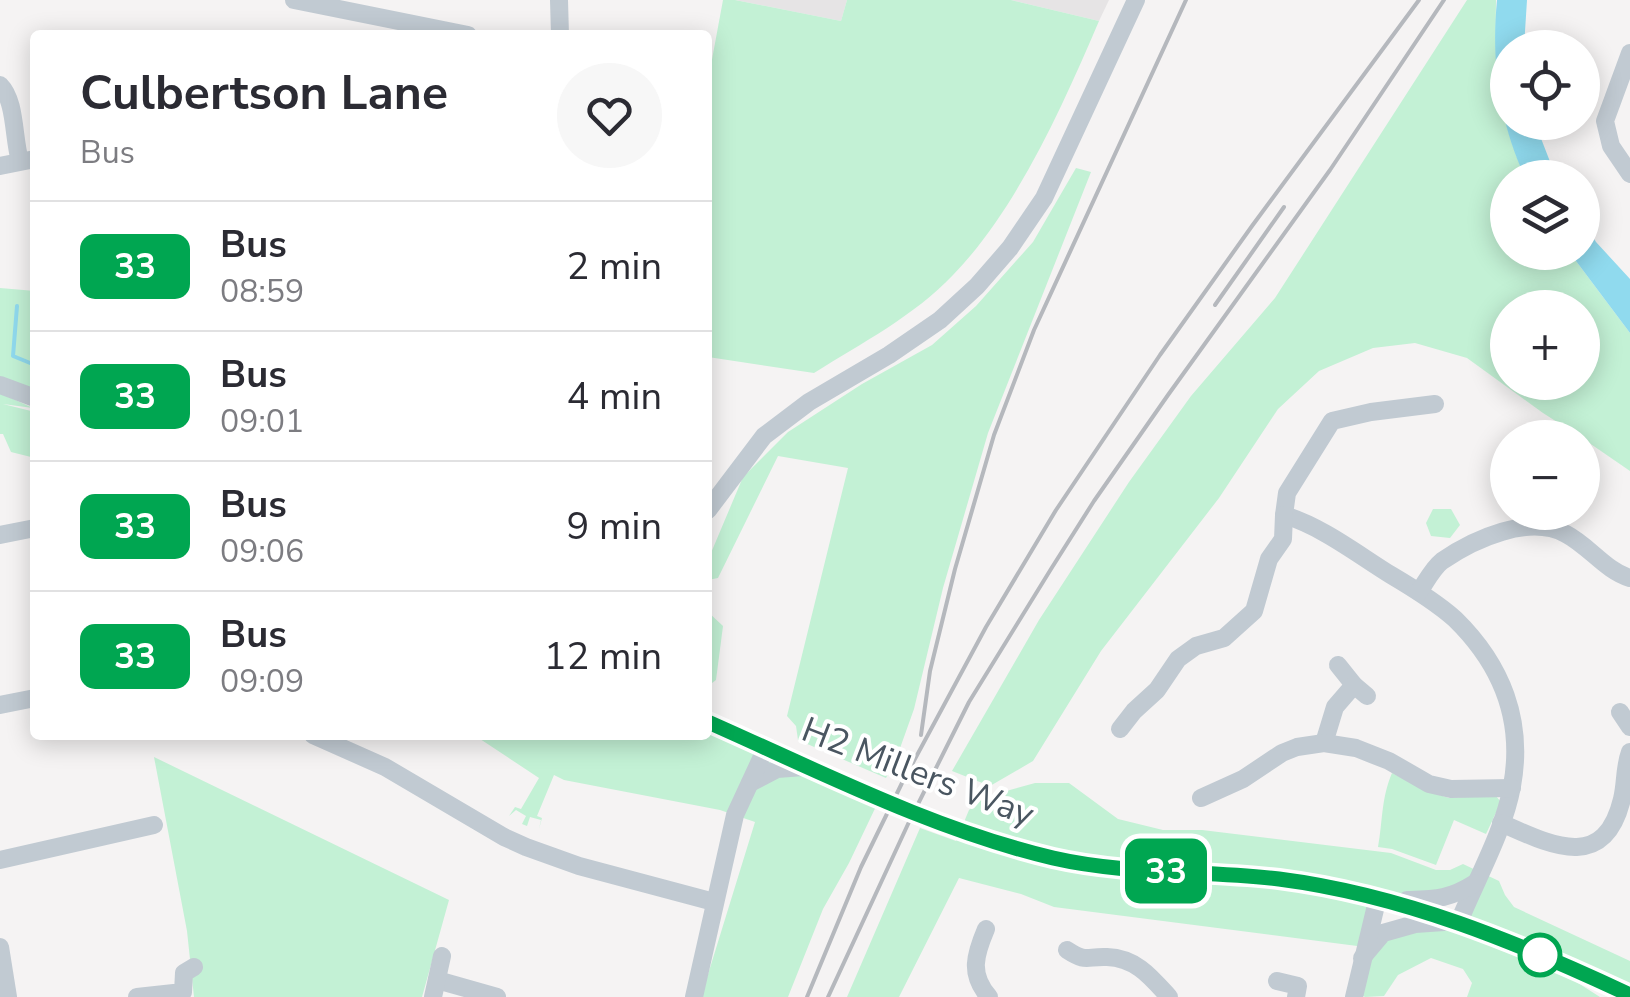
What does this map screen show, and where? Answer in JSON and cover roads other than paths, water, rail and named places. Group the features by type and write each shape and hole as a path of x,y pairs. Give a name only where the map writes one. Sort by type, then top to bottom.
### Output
{"street":[{"path":"294,0 443,30"},
{"path":"559,0 560,30"},
{"path":"712,505 764,436 809,402 890,355 940,320 1010,248 1044,198 1136,0"},
{"path":"1630,53 1606,121 1611,146 1630,174"},
{"path":"0,85 11,102 14,142 28,160 0,166"},
{"path":"2,386 30,396"},
{"path":"1120,729 1157,690 1178,659 1196,646 1224,638 1254,610 1269,559 1283,540 1288,493 1332,421 1435,404"},
{"path":"1284,515 1306,522 1454,618 1486,655 1505,690 1516,739 1512,788 1501,823 1457,922 1415,924 1383,934 1362,958"},
{"path":"0,535 30,529"},
{"path":"1419,592 1442,561 1501,530"},
{"path":"1559,530 1630,578"},
{"path":"1324,742 1335,707 1360,691 1338,665"},
{"path":"0,705 30,699"},
{"name":"H2 Millers Way","path":"712,724 982,838 1054,858 1114,867 1278,879 1385,899 1457,922 1630,995"},
{"path":"323,740 385,767 522,846 578,866 714,902"},
{"path":"1200,798 1243,779 1282,752 1324,742 1356,748 1389,761 1429,784 1451,789 1512,788"},
{"path":"694,997 735,815 766,748"},
{"path":"1501,823 1560,847 1581,848 1598,841 1612,824 1623,798 1630,752"},
{"path":"750,782 777,770 808,766"},
{"path":"0,860 154,825"},
{"path":"1354,997 1362,958 1385,899 1440,899 1455,896 1475,883"},
{"path":"986,929 976,953 976,972 986,996"},
{"path":"0,948 8,997"},
{"path":"1067,950 1081,959 1112,957 1142,967 1169,997"},
{"path":"442,956 435,988 497,997"},
{"path":"137,997 184,994 184,974 194,967"},
{"path":"1276,981 1298,986 1296,997"}],"water":[{"path":"1497,0 1527,0 1525,30 1496,30"},
{"path":"1511,140 1542,140 1549,160 1518,160"},
{"path":"1600,246 1630,279 1630,333 1600,290 1583,270 1600,270"}],"waterway":[{"path":"17,306 13,356 30,363"}],"railway":[{"path":"921,735 930,671 994,435 1034,330 1186,0"},
{"path":"807,997 861,867 902,783 986,627 1056,510 1160,355 1419,0"},
{"path":"828,997 969,702 1051,569 1094,501 1330,170 1444,0"},
{"path":"1215,305 1284,207"}]}
